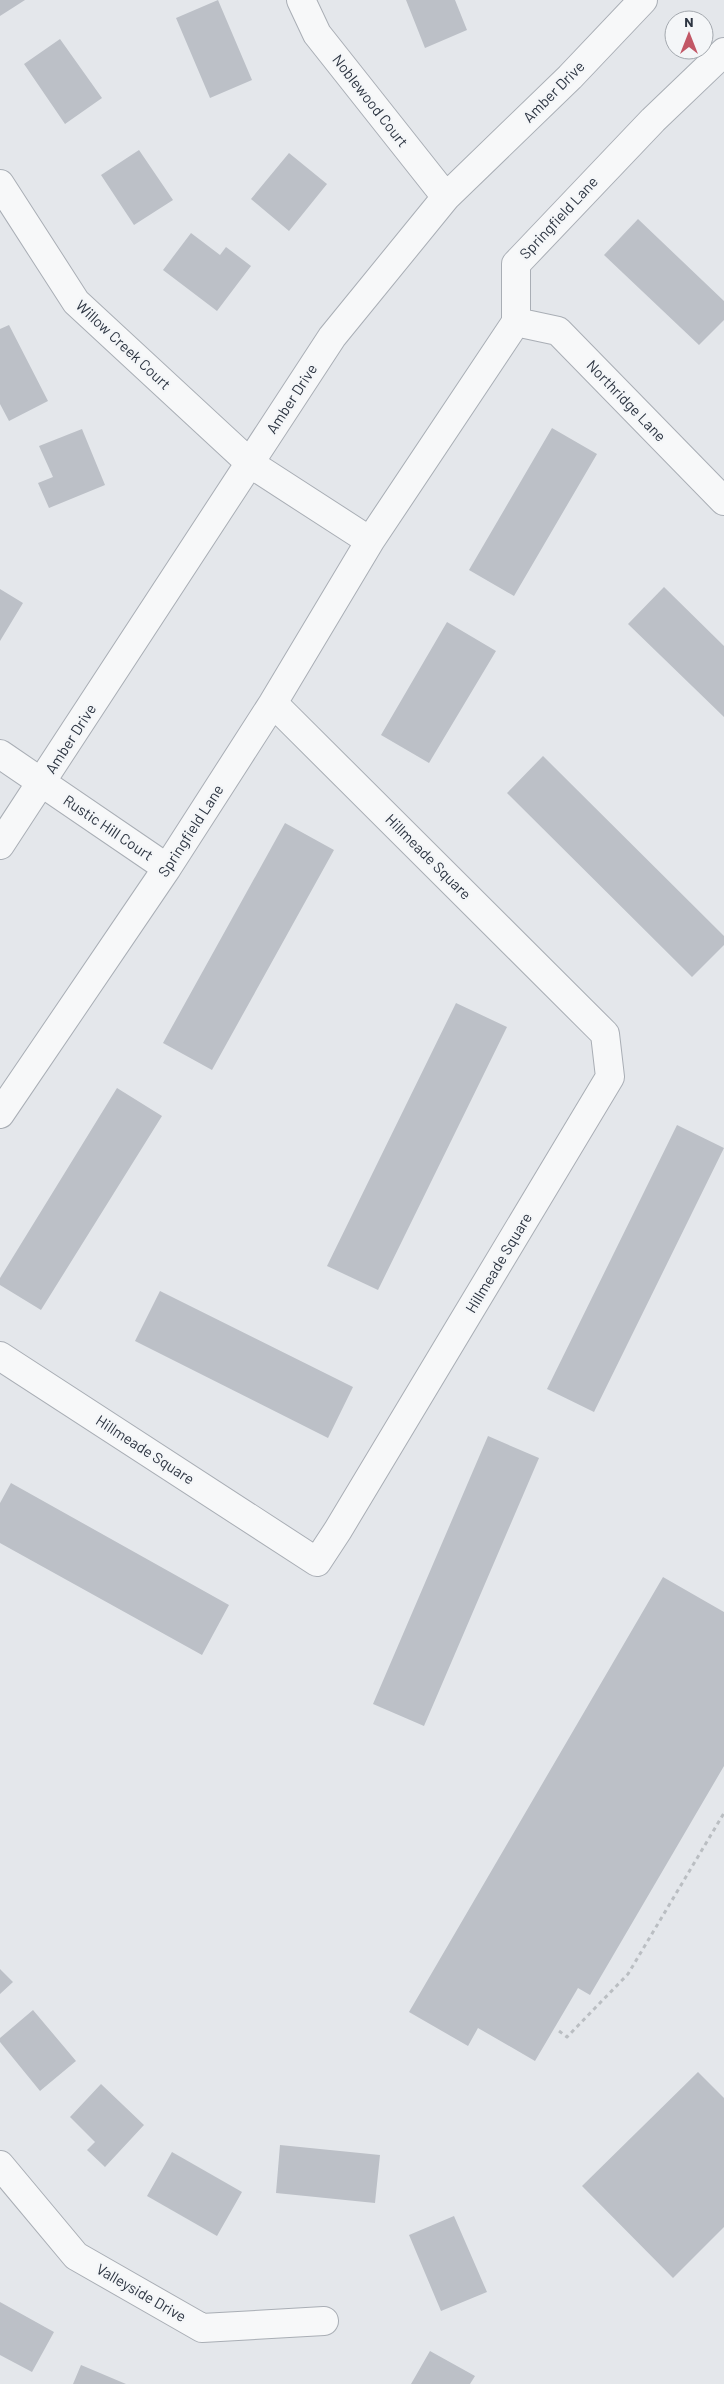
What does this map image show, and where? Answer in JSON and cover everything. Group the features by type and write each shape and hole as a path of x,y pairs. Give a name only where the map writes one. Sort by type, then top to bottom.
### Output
{"street":[{"name":"Noblewood Court","path":"301,0 317,34 446,197"},
{"name":"Amber Drive","path":"0,845 332,337 446,197 570,76 643,0"},
{"name":"Springfield Lane","path":"0,1114 167,868 273,703 370,541 516,322 516,264 653,120 724,52"},
{"name":"Willow Creek Court","path":"0,184 76,302 250,464"},
{"name":"Northridge Lane","path":"516,322 558,331 724,501"},
{"path":"250,464 370,541"},
{"name":"Hillmeade Square","path":"0,1356 317,1562 610,1077 606,1034 273,703"},
{"name":"Rustic Hill Court","path":"0,754 167,868"},
{"name":"Valleyside Drive","path":"0,2166 76,2256 202,2328 324,2321"}],"path":[{"path":"559,2031 566,2037 628,1974 724,1813"}],"building":[{"path":"0,0 25,0 0,16"},
{"path":"218,0 252,80 210,98 176,18"},
{"path":"406,0 455,0 467,30 425,48"},
{"path":"60,39 102,98 65,124 24,64"},
{"path":"139,150 173,200 134,225 101,175"},
{"path":"289,153 327,184 289,231 251,199"},
{"path":"638,219 724,301 724,320 699,345 604,255"},
{"path":"191,233 220,255 226,247 251,266 217,311 163,270"},
{"path":"9,325 48,401 9,421 0,404 0,329"},
{"path":"552,428 597,454 514,596 469,570"},
{"path":"82,429 105,485 49,508 38,483 53,477 39,446"},
{"path":"664,587 724,646 724,717 628,624"},
{"path":"0,589 23,603 0,641"},
{"path":"447,622 496,651 429,763 381,735"},
{"path":"543,756 724,936 724,945 692,977 507,793"},
{"path":"285,823 334,850 212,1070 163,1043"},
{"path":"456,1003 507,1027 378,1290 327,1266"},
{"path":"117,1088 162,1116 41,1310 0,1285 0,1278"},
{"path":"677,1125 724,1148 594,1412 547,1389"},
{"path":"160,1291 353,1387 328,1438 135,1341"},
{"path":"488,1436 539,1458 424,1726 373,1704"},
{"path":"11,1483 229,1605 202,1655 0,1543 0,1503"},
{"path":"663,1577 724,1612 724,1766 590,1995 578,1988 535,2061 478,2028 468,2046 409,2012"},
{"path":"0,1969 13,1982 0,1994"},
{"path":"33,2010 76,2061 40,2091 0,2042 0,2038"},
{"path":"698,2072 724,2098 724,2227 673,2278 582,2186"},
{"path":"101,2084 144,2125 105,2167 87,2150 95,2142 70,2117"},
{"path":"280,2145 380,2155 375,2203 276,2193"},
{"path":"172,2152 242,2192 217,2236 147,2196"},
{"path":"454,2216 487,2292 441,2311 409,2235"},
{"path":"0,2302 54,2332 32,2372 0,2355"},
{"path":"430,2351 475,2376 470,2384 411,2384"},
{"path":"81,2365 126,2384 73,2384"}]}
